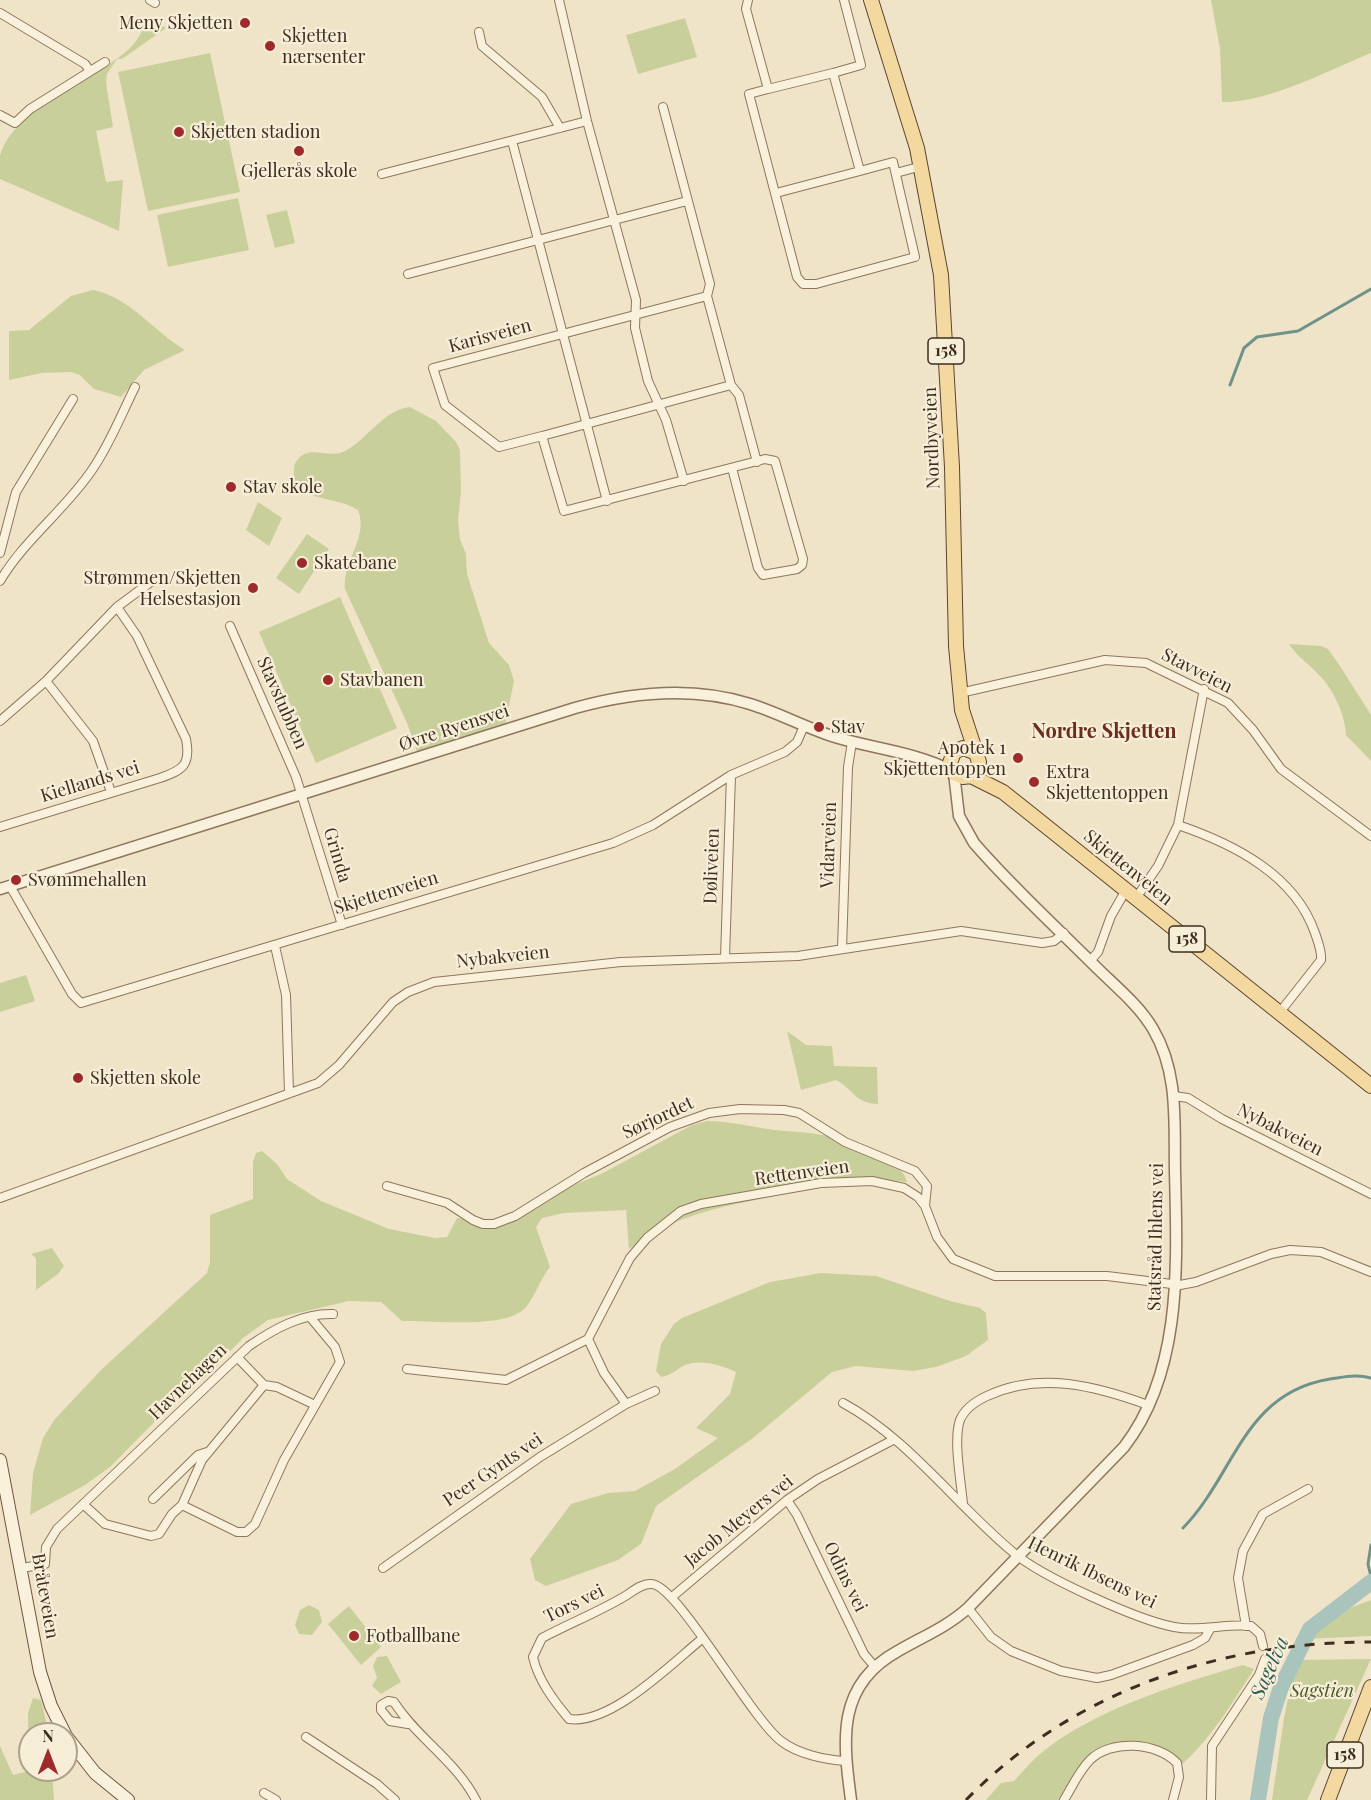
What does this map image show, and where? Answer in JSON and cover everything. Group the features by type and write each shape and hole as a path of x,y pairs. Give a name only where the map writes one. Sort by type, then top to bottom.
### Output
{"main road":[{"name":"Nordbyveien","path":"871,0 904,101 922,166 936,241 943,308 952,467 954,625 962,710 977,757"},
{"name":"Nordbyveien","path":"954,753 962,710"},
{"path":"954,753 963,748 977,757 976,772 961,774"},
{"name":"158","path":"954,753 950,764 961,774"},
{"name":"Skjettenveien","path":"977,757 1003,792 1371,1086"},
{"name":"Skjettenveien","path":"961,774 1003,792"},
{"name":"Bråteveien","path":"0,1460 43,1684 59,1722"},
{"name":"158","path":"1328,1800 1371,1687"},
{"name":"Bråteveien","path":"78,1751 95,1773 128,1800"}],"street":[{"path":"559,0 587,121 636,300 635,328 648,381 659,404 684,481"},
{"path":"748,0 746,9 768,89"},
{"path":"776,194 893,162 915,257 816,284 803,284 796,277 749,94 861,65 847,1"},
{"path":"0,13 85,64 90,71"},
{"path":"479,32 482,46 542,97 560,128"},
{"path":"0,115 15,123 30,110 105,62"},
{"path":"833,73 860,171"},
{"path":"663,107 710,284 707,296 731,385 739,395 757,462"},
{"path":"382,174 587,121"},
{"path":"512,141 607,501"},
{"path":"896,173 922,166"},
{"path":"408,274 687,201"},
{"name":"Karisveien","path":"707,296 433,368 445,405 499,447 731,385"},
{"path":"0,581 29,540 93,470 113,436 135,387"},
{"path":"0,553 16,492 73,399"},
{"path":"542,436 564,511 607,501 732,468 771,459 778,466 803,559 802,565 797,569 763,575 758,568 732,468"},
{"path":"0,721 46,681 117,607 152,581"},
{"name":"Kiellands vei","path":"0,827 177,772 187,762 189,753 186,739 137,636 117,607"},
{"name":"Stavstubben","path":"230,626 296,777 301,794"},
{"name":"Stavveien","path":"960,693 1105,660 1146,663 1204,689 1228,703 1242,716 1281,769 1371,836"},
{"path":"46,681 93,741 111,792"},
{"path":"1090,961 1098,952 1111,916 1158,866 1178,825 1204,689"},
{"name":"Øvre Ryensvei","path":"5,888 575,708 636,695 680,693 729,698 759,706 804,726 852,742 924,757 961,774"},
{"name":"Skjettenveien","path":"5,888 72,994 81,1002 613,843 653,825 732,775 789,750 799,738 804,726"},
{"name":"Vidarveien","path":"842,950 848,767 852,742"},
{"name":"Øvre Ryensvei","path":"924,757 954,753"},
{"name":"Statsråd Ihlens vei","path":"851,1800 844,1735 849,1710 859,1688 875,1667 897,1651 942,1628 968,1608 1124,1447 1148,1405 1166,1348 1175,1285 1174,1096 1169,1066 1154,1030 1131,1001 974,843 961,822 956,802 961,774"},
{"name":"Døliveien","path":"725,958 732,775"},
{"name":"Grinda","path":"301,794 342,925"},
{"path":"1178,825 1206,834 1233,848 1273,874 1301,902 1317,939 1321,960 1280,1012"},
{"name":"Nybakveien","path":"0,1198 318,1083 339,1065 393,1002 408,992 434,982 621,962 798,956 961,931 1042,944 1054,941 1064,933"},
{"path":"274,946 286,995 289,1093"},
{"name":"Nybakveien","path":"1174,1096 1188,1098 1222,1119 1371,1194"},
{"name":"Sørjordet","path":"387,1186 447,1203 473,1220 483,1224 494,1224 515,1216 584,1173 692,1118 729,1110 772,1109 799,1113 845,1142 915,1172 927,1186 928,1198 925,1206"},
{"name":"Rettenveien","path":"588,1340 630,1258 647,1238 689,1207 843,1181 893,1184 911,1191 925,1206 937,1237 953,1259 995,1276 1107,1276 1175,1285 1197,1282 1271,1254 1290,1250 1321,1252 1371,1272"},
{"name":"Havnehagen","path":"22,1568 45,1564 46,1547 50,1537 237,1357 279,1327 310,1317 333,1314"},
{"path":"182,1505 231,1531 246,1532 251,1529 284,1460 340,1362 335,1347 310,1317"},
{"path":"406,1369 506,1380 588,1340 604,1373 626,1404"},
{"path":"237,1357 264,1385 277,1387 315,1406"},
{"path":"963,1503 960,1422 975,1402 996,1392 1042,1382 1094,1387 1148,1405"},
{"path":"83,1504 105,1524 151,1536 164,1530 172,1514 182,1505 208,1452 264,1385"},
{"name":"Peer Gynts vei","path":"383,1568 540,1457 626,1404 655,1391"},
{"name":"Henrik Ibsens vei","path":"843,1403 869,1419 963,1503 1019,1557 1084,1591 1153,1622 1183,1629 1246,1626"},
{"name":"Jacob Meyers vei","path":"672,1597 787,1500 818,1479 893,1440"},
{"path":"153,1499 198,1455 208,1452"},
{"path":"1263,1646 1256,1629 1246,1626 1238,1578 1246,1543 1263,1514 1308,1489"},
{"name":"Odins vei","path":"787,1500 797,1515 864,1654 875,1667"},
{"name":"Tors vei","path":"703,1638 619,1703 594,1718 582,1721 569,1719 559,1707 535,1664 535,1648 542,1638 598,1613 641,1586 651,1584 658,1586 672,1597 703,1638 759,1719 782,1742 809,1754 846,1761"},
{"path":"968,1608 1004,1647 1055,1670 1097,1678 1193,1645 1205,1638 1210,1629"},
{"path":"1211,1800 1212,1746 1259,1676 1265,1659"},
{"path":"408,1724 425,1737 454,1767 470,1787 476,1800"},
{"path":"306,1737 377,1784 395,1800"},
{"path":"1064,1800 1084,1766 1097,1754 1127,1746 1146,1748 1167,1755 1179,1768 1173,1800"},
{"path":"264,1793 276,1800"}],"green space":[{"path":"1211,0 1371,0 1371,53 1278,91 1240,101 1222,102 1220,49"},
{"path":"149,18 166,28 122,59 117,59 107,74 106,83 113,127 96,131 106,182 123,180 119,231 0,179 0,156 8,139 20,124 56,96 114,61 129,49 138,39"},
{"path":"685,18 697,57 638,74 626,35"},
{"name":"Skjetten stadion","path":"210,53 240,192 148,211 118,72"},
{"path":"238,198 249,250 168,267 157,215"},
{"path":"287,210 295,243 275,248 266,215"},
{"path":"93,290 130,307 185,350 144,370 121,397 94,389 80,375 71,372 42,373 9,380 9,331 29,330 71,296"},
{"path":"410,407 436,421 456,442 460,450 461,492 458,521 460,539 466,554 467,574 489,643 509,665 514,681 503,734 420,760 407,723 345,589 347,569 360,530 358,510 343,503 303,492 296,487 294,471 295,463 305,454 316,452 334,454 345,451 392,413"},
{"path":"258,502 282,518 269,546 246,530"},
{"name":"Skatebane","path":"307,534 329,549 299,594 276,578"},
{"name":"Stavbanen","path":"340,597 397,728 316,763 259,632"},
{"path":"1289,644 1321,646 1328,649 1340,666 1371,715 1371,761 1346,735 1340,709 1327,684"},
{"path":"26,975 35,1001 0,1012 0,983"},
{"path":"787,1031 806,1045 832,1046 834,1066 877,1067 878,1104 865,1102 836,1080 801,1090"},
{"path":"707,1121 728,1122 844,1140 872,1151 896,1165 907,1182 866,1180 815,1185 687,1218 668,1225 629,1249 626,1210 564,1213 542,1218 536,1227 550,1267 526,1307 503,1319 468,1322 402,1321 381,1302 349,1301 268,1320 243,1338 203,1379 185,1391 110,1467 85,1485 30,1515 33,1473 43,1438 55,1419 102,1369 207,1273 210,1262 210,1215 253,1199 253,1162 256,1153 262,1151 277,1164 287,1179 321,1201 389,1229 435,1238 447,1237 457,1218 496,1222 549,1195 601,1174 692,1125"},
{"path":"52,1248 64,1266 58,1274 36,1290 36,1258 31,1254"},
{"path":"821,1273 876,1276 950,1301 980,1308 986,1313 988,1340 966,1356 936,1367 913,1371 856,1366 832,1372 753,1438 656,1506 641,1544 618,1560 546,1586 535,1580 530,1559 571,1504 608,1493 635,1491 675,1469 718,1438 696,1428 730,1394 736,1372 717,1365 696,1363 683,1366 661,1377 656,1371 661,1344 674,1324 682,1318 770,1282"},
{"path":"1371,1600 1371,1636 1306,1639 1347,1609"},
{"path":"309,1605 319,1610 322,1622 312,1635 299,1634 295,1625 300,1610"},
{"name":"Fotballbane","path":"349,1606 381,1647 361,1665 328,1624"},
{"path":"387,1656 401,1682 381,1694 372,1686 377,1678 373,1666 377,1657"},
{"name":"Sagstien","path":"1371,1659 1307,1800 1272,1800 1284,1718 1296,1660"},
{"path":"1243,1665 1254,1669 1237,1696 1198,1749 1174,1771 1172,1759 1153,1750 1126,1747 1114,1749 1094,1761 1078,1778 1063,1800 986,1800 1001,1783 1014,1781 1040,1754 1085,1724 1137,1700"},
{"path":"33,1698 41,1700 46,1722 28,1722 28,1713"},
{"path":"0,1746 13,1775 18,1774 18,1782 53,1782 54,1800 0,1800"}],"waterway":[{"path":"1230,385 1244,348 1257,337 1298,331 1371,289"},
{"path":"1183,1528 1201,1507 1243,1439 1259,1418 1278,1401 1301,1387 1330,1379 1356,1376 1371,1378"},
{"path":"1371,1545 1368,1564 1371,1577"},
{"name":"Sagelva","path":"1258,1800 1271,1718 1281,1687 1310,1629 1371,1582"}],"railway":[{"path":"966,1800 1008,1762 1053,1729 1101,1702 1152,1680 1205,1663 1259,1651 1315,1644 1371,1642"}],"place":[{"name":"Meny Skjetten","path":"245,23"},
{"name":"Skjetten nærsenter","path":"270,46"},
{"name":"Skjetten stadion","path":"179,132"},
{"name":"Gjellerås skole","path":"299,151"},
{"name":"Stav skole","path":"231,487"},
{"name":"Skatebane","path":"302,563"},
{"name":"Strømmen/Skjetten Helsestasjon","path":"253,588"},
{"name":"Stavbanen","path":"328,680"},
{"name":"Stav","path":"819,727"},
{"name":"Apotek 1 Skjettentoppen","path":"1018,758"},
{"name":"Extra Skjettentoppen","path":"1034,782"},
{"name":"Svømmehallen","path":"16,880"},
{"name":"Skjetten skole","path":"78,1078"},
{"name":"Fotballbane","path":"354,1636"}],"district":[{"name":"Nordre Skjetten","path":"1104,732"}]}
